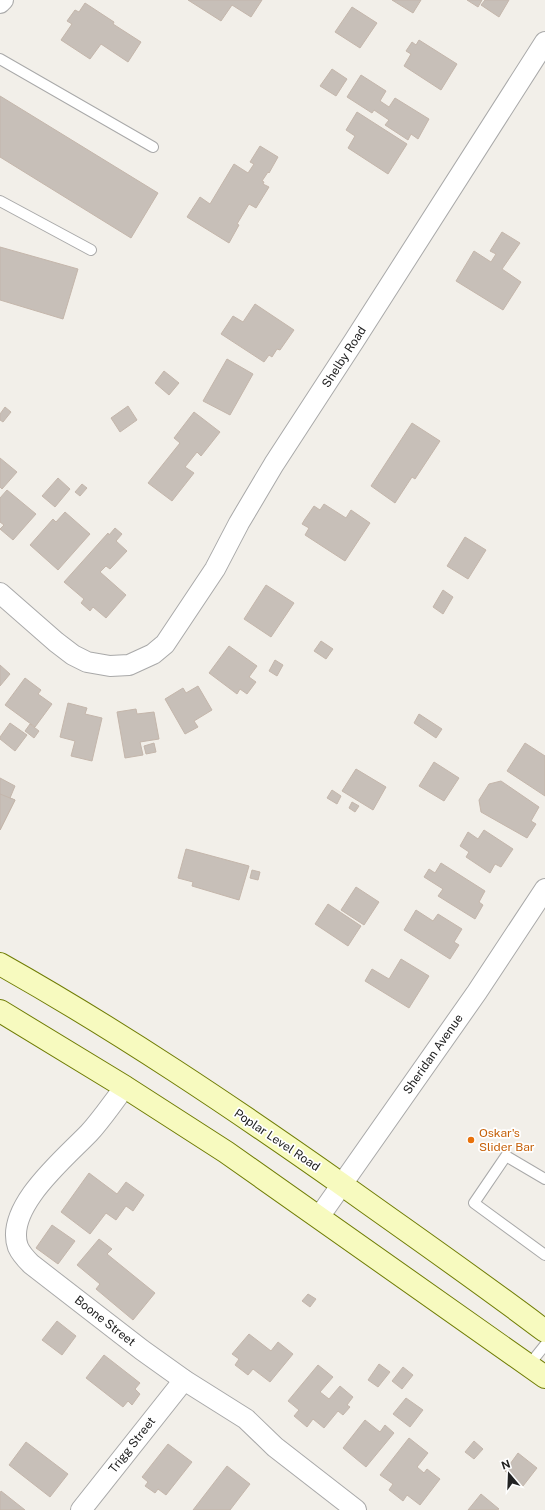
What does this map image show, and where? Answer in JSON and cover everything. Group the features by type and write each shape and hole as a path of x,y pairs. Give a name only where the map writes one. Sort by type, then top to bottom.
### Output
{"main road":[{"name":"Poplar Level Road","path":"0,964 97,1021 283,1142 490,1289 545,1331"},
{"path":"0,1011 125,1087 226,1152 537,1371"}],"street":[{"path":"0,3 3,0"},
{"name":"Shelby Road","path":"0,593 56,642 73,655 87,662 110,666 129,665 153,654 165,644 215,569 239,523 274,464 545,42"},
{"name":"Sheridan Avenue","path":"319,1217 477,992 545,888"},
{"name":"Boone Street","path":"125,1087 90,1132 52,1170 27,1202 19,1217 16,1233 18,1247 31,1264 142,1350 184,1380 246,1419 275,1447 356,1510"},
{"name":"Trigg Street","path":"81,1510 184,1380"}],"lane":[{"path":"0,59 153,147"},
{"path":"0,201 91,250"},
{"path":"545,1179 506,1156 474,1203 545,1255"},
{"path":"537,1371 545,1345"}],"building":[{"path":"188,0 262,0 251,17 232,5 221,21"},
{"path":"392,0 421,0 413,13"},
{"path":"467,0 482,0 478,7"},
{"path":"485,0 509,0 499,17 481,5"},
{"path":"85,3 114,22 113,24 141,42 128,62 101,44 90,59 61,40 72,24 67,21 75,10 79,12"},
{"path":"352,7 377,23 360,48 335,32"},
{"path":"419,40 457,64 441,90 404,66 411,54 406,51 412,42 416,45"},
{"path":"332,69 347,79 336,96 320,86"},
{"path":"361,75 386,91 380,101 389,107 395,98 429,119 418,139 411,134 408,140 385,125 389,120 374,110 372,113 347,97"},
{"path":"0,96 158,193 131,238 0,157"},
{"path":"357,112 407,144 388,174 348,148 355,136 346,130"},
{"path":"260,146 278,157 269,173 268,172 262,181 264,182 263,184 269,187 256,208 249,204 237,224 239,225 229,243 187,217 200,197 210,204 234,164 248,173 254,164 250,162"},
{"path":"502,232 520,243 502,269 521,282 503,310 456,281 474,251 491,262 496,254 490,251"},
{"path":"0,247 78,269 63,319 0,300"},
{"path":"255,304 294,330 280,350 277,349 272,357 269,355 264,362 221,334 233,316 243,322"},
{"path":"227,359 253,374 230,415 203,401"},
{"path":"164,371 179,383 169,395 155,383"},
{"path":"128,406 137,420 120,432 111,418"},
{"path":"5,407 11,412 3,422 0,420 0,414"},
{"path":"194,412 220,432 201,456 197,452 185,467 194,473 172,501 148,483 180,443 174,438"},
{"path":"412,423 440,441 415,479 412,477 395,503 371,486"},
{"path":"0,458 17,472 2,489 0,487"},
{"path":"58,478 70,489 55,507 42,496"},
{"path":"82,484 87,488 80,496 75,492"},
{"path":"7,490 36,514 13,540 0,529 4,525 0,522 0,498"},
{"path":"324,504 346,518 351,510 370,523 345,561 305,535 309,528 302,524 305,519 314,506 320,510"},
{"path":"65,512 90,534 58,570 30,545 53,519 56,522"},
{"path":"115,528 122,534 116,541 127,551 110,569 106,566 100,572 126,595 106,618 93,607 90,611 81,603 84,599 64,582 108,533 109,535"},
{"path":"465,537 486,550 468,579 447,566"},
{"path":"266,585 294,603 271,637 244,619"},
{"path":"443,590 453,597 443,614 433,607"},
{"path":"321,641 333,649 326,659 314,651"},
{"path":"229,646 257,666 249,677 256,682 247,694 240,689 237,694 209,673"},
{"path":"275,660 283,665 277,676 269,671"},
{"path":"0,665 10,674 0,686"},
{"path":"25,678 41,690 38,694 52,704 35,727 5,705"},
{"path":"198,686 212,710 194,721 198,727 185,734 165,699 183,688 186,693"},
{"path":"68,703 87,708 85,714 102,718 92,761 71,756 75,741 60,737"},
{"path":"136,709 137,714 154,712 159,739 140,742 143,755 125,758 117,712"},
{"path":"419,714 442,729 436,738 414,723"},
{"path":"10,723 27,735 15,751 0,739"},
{"path":"30,724 39,731 34,738 25,731"},
{"path":"154,743 156,752 146,754 144,746"},
{"path":"525,743 545,756 545,796 507,771"},
{"path":"434,762 459,778 444,801 419,786"},
{"path":"356,769 386,787 373,810 342,791"},
{"path":"0,778 15,786 10,798 15,800 0,830"},
{"path":"501,781 539,807 531,821 536,824 527,838 481,812 479,800 489,784"},
{"path":"332,790 341,796 337,804 327,798"},
{"path":"0,794 15,800 0,830"},
{"path":"352,802 359,806 355,812 349,808"},
{"path":"484,830 513,849 501,867 495,864 490,873 466,857 469,852 460,846 468,832 478,839"},
{"path":"186,849 249,866 239,900 192,886 193,882 178,878"},
{"path":"441,863 485,891 479,902 483,905 475,919 438,896 443,889 424,877 429,869 435,873"},
{"path":"252,870 260,872 258,880 250,878"},
{"path":"356,887 379,902 364,925 341,910"},
{"path":"328,904 361,926 348,946 315,924"},
{"path":"416,910 433,921 438,914 462,929 454,942 459,945 450,959 404,930"},
{"path":"401,959 429,976 409,1008 365,981 372,969 389,979"},
{"path":"89,1173 117,1194 126,1182 144,1195 133,1211 126,1206 116,1220 106,1213 90,1234 61,1212"},
{"path":"52,1225 75,1241 58,1264 36,1248"},
{"path":"99,1239 112,1249 107,1254 155,1293 133,1320 96,1289 100,1284 77,1265"},
{"path":"308,1294 316,1299 310,1307 302,1301"},
{"path":"57,1321 76,1336 62,1355 42,1340"},
{"path":"249,1334 271,1351 278,1342 293,1354 270,1382 253,1369 248,1375 235,1365 239,1359 232,1354"},
{"path":"104,1355 140,1383 135,1389 140,1394 132,1405 128,1401 123,1407 86,1378"},
{"path":"379,1364 390,1372 378,1387 368,1380"},
{"path":"318,1365 333,1377 320,1392 329,1399 340,1386 353,1397 347,1405 350,1407 343,1415 338,1411 324,1428 313,1419 307,1427 294,1416 299,1410 288,1401"},
{"path":"403,1367 413,1375 402,1389 392,1381"},
{"path":"406,1398 423,1410 410,1427 393,1414"},
{"path":"365,1420 380,1432 385,1425 394,1433 366,1467 343,1448"},
{"path":"409,1438 428,1453 417,1467 424,1473 427,1469 440,1479 420,1505 407,1495 403,1501 389,1490 393,1484 380,1475"},
{"path":"474,1441 483,1449 474,1459 465,1452"},
{"path":"26,1442 68,1474 50,1497 9,1465"},
{"path":"168,1444 192,1462 166,1495 158,1489 155,1493 145,1486 148,1482 142,1477"},
{"path":"518,1453 537,1468 523,1486 505,1471"},
{"path":"227,1466 250,1484 230,1510 193,1510"},
{"path":"1,1491 25,1510 0,1510"},
{"path":"481,1494 499,1509 468,1510"}],"place":[{"name":"Oskar's Slider Bar","path":"471,1140"}]}
